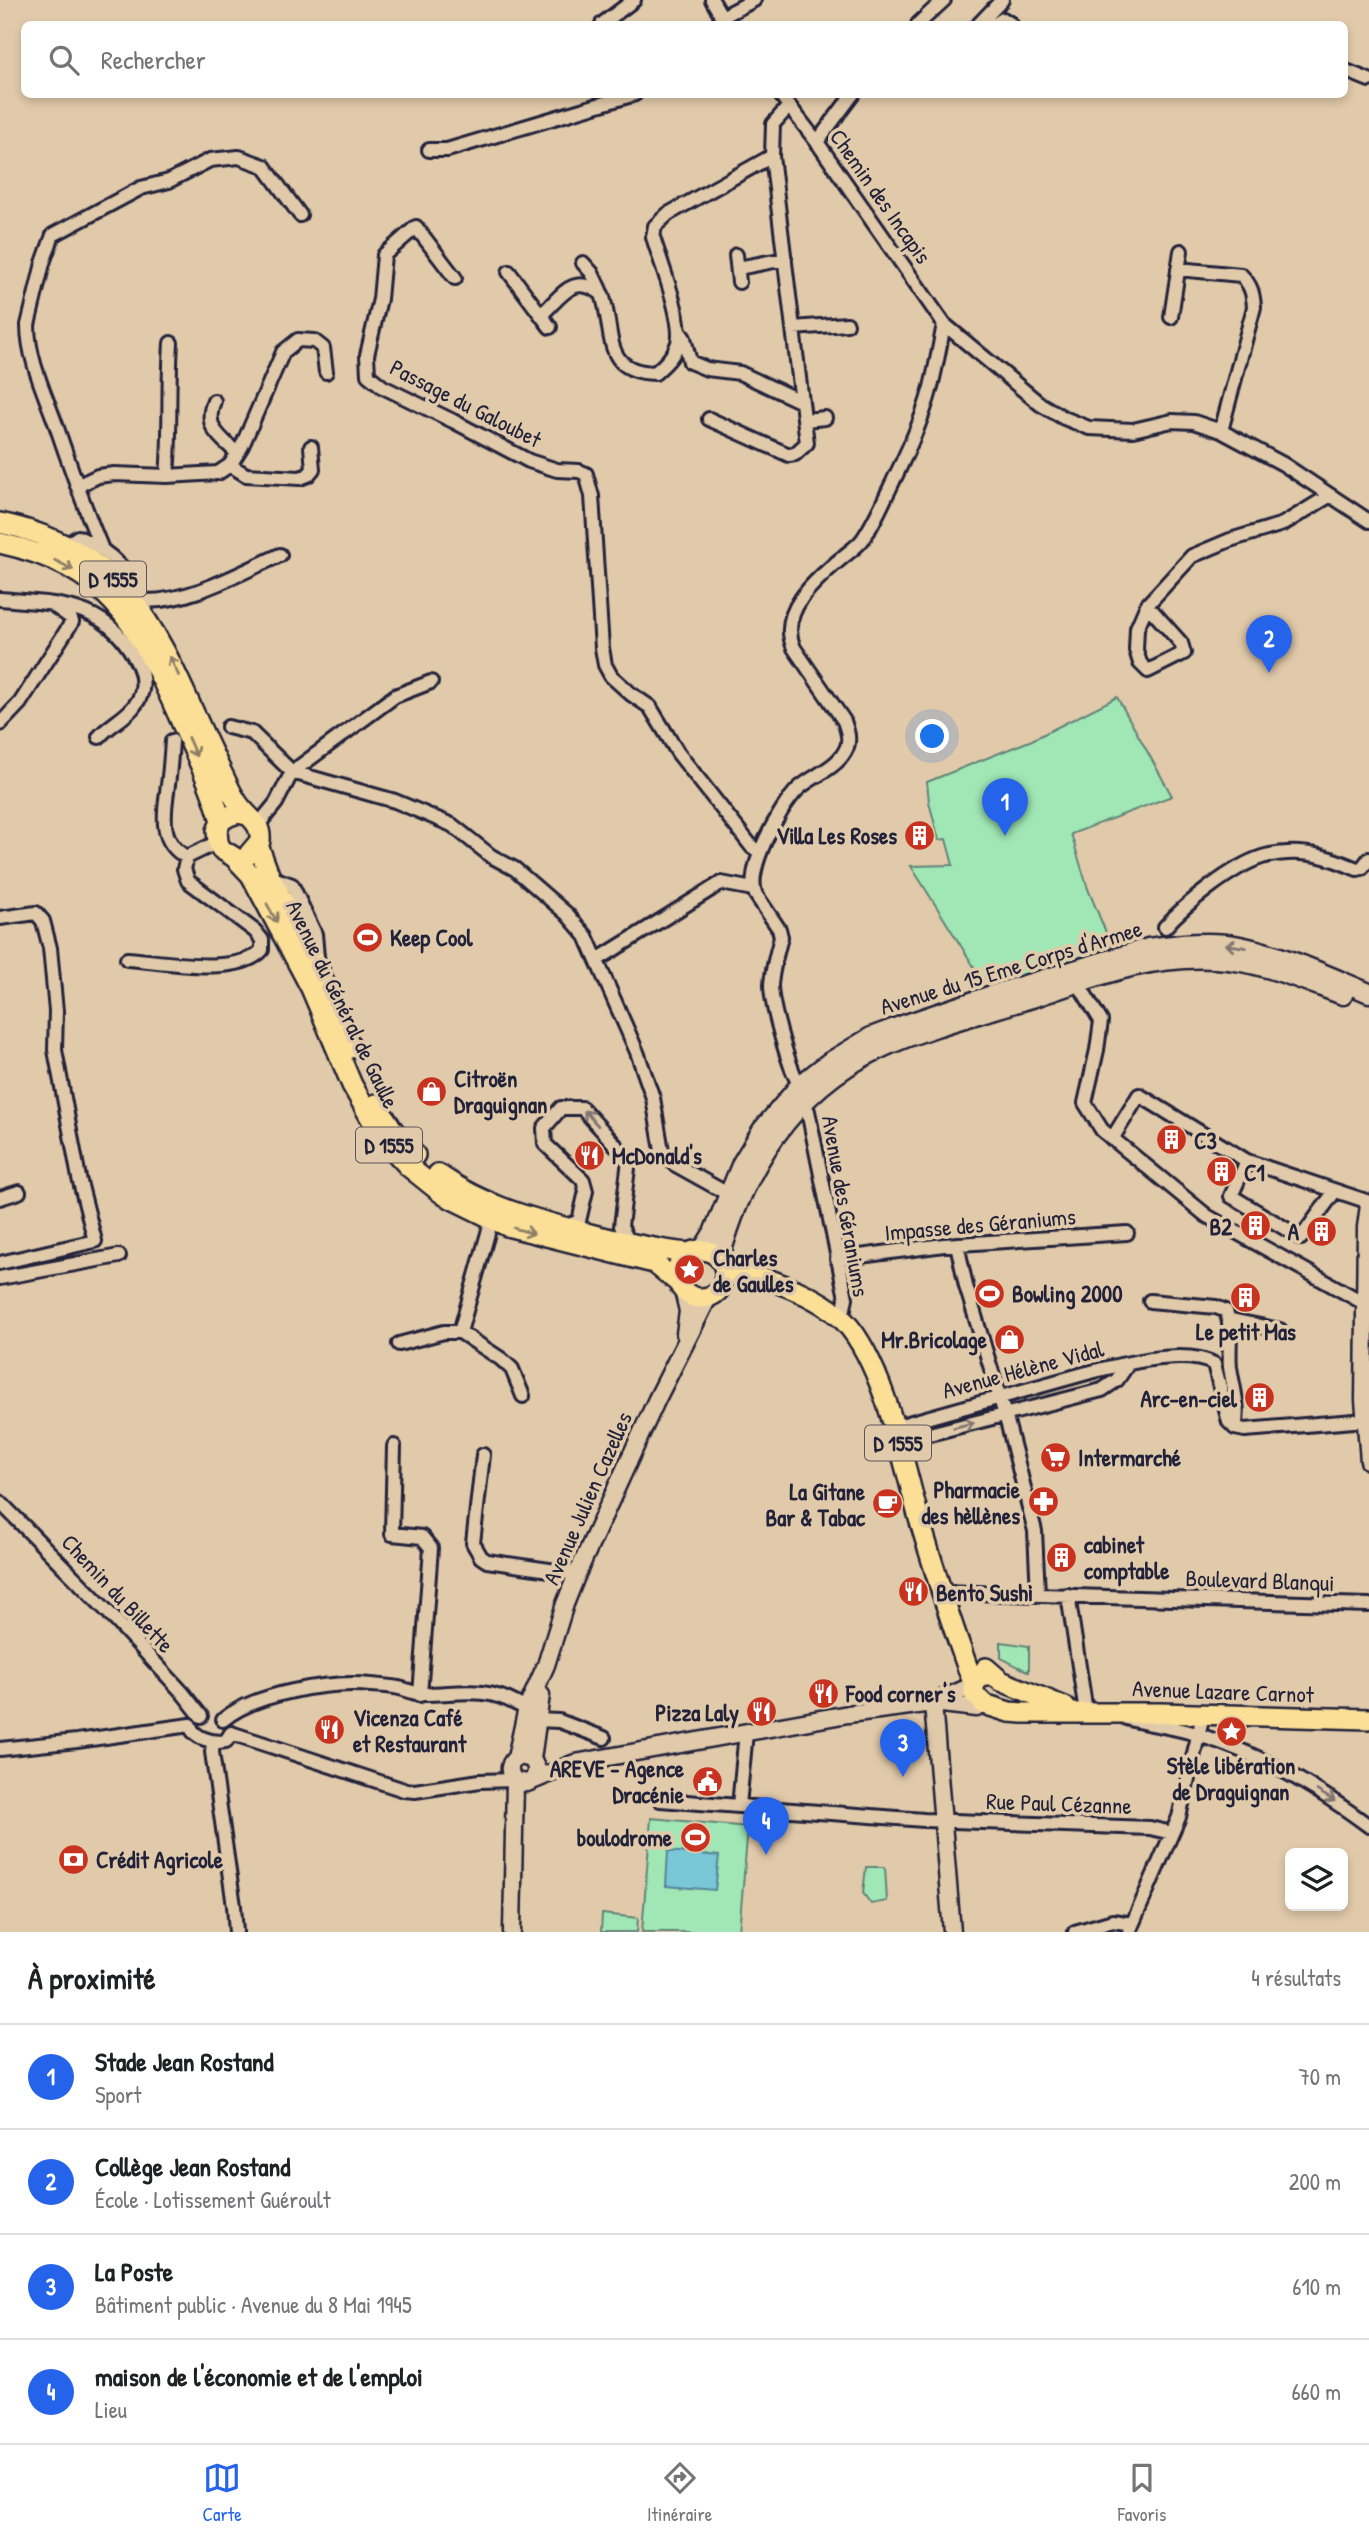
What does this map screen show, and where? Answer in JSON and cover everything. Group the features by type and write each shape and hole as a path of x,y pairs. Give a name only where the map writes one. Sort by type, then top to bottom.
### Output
{"main road":[{"name":"D 1555","path":"0,523 19,527 66,545 110,576 150,623 171,660 237,802 252,820"},
{"name":"D 1555","path":"0,543 31,550 68,566 100,588 119,607 139,634 159,671 221,821"},
{"path":"218,842 217,831 221,821 238,813 252,820"},
{"name":"Avenue du Général de Gaulle","path":"252,820 260,836 258,845 270,877 318,967 368,1090 393,1130 418,1159 452,1184 506,1210 658,1250 709,1257"},
{"name":"Avenue du Général de Gaulle","path":"218,842 221,849 234,857 250,874 311,988 352,1084 382,1138 409,1167 444,1195 507,1226 654,1263 681,1287"},
{"path":"234,857 252,853 258,845"},
{"name":"Avenue du 15 Eme Corps d'Armee","path":"801,1093 828,1063 871,1037 1001,992 1148,948 1196,944 1240,946 1299,965 1369,993"},
{"name":"Avenue du 15 Eme Corps d'Armee","path":"801,1093 878,1049 1133,965 1162,959 1217,959 1258,965 1369,1004"},
{"path":"801,1093 750,1179 726,1235 709,1257 678,1266 681,1287 698,1298 715,1292 725,1279 709,1257 713,1233 742,1163 762,1130 801,1093"},
{"name":"D 1555","path":"709,1257 803,1293 842,1319 858,1337 896,1434 941,1592 975,1684"},
{"name":"D 1555","path":"715,1292 752,1280 782,1285"},
{"name":"D 1555","path":"957,1640 998,1678"},
{"path":"984,1675 998,1678 1004,1691 995,1704 987,1705 974,1695 975,1684 984,1675"},
{"name":"Avenue Lazare Carnot","path":"998,1678 1089,1712"},
{"name":"Avenue Lazare Carnot","path":"987,1705 1009,1712 1089,1712 1201,1725 1369,1719"}],"street":[{"path":"606,21 634,0"},
{"path":"712,0 724,21 754,0"},
{"path":"921,21 944,0"},
{"path":"982,21 1002,0"},
{"path":"1348,71 1369,80"},
{"path":"429,150 447,150 622,98"},
{"name":"Chemin des Incapis","path":"783,98 817,142 944,324 1041,404 1064,418 1089,428 1133,430 1172,421 1194,422 1221,431 1283,464 1369,521"},
{"path":"817,142 850,98"},
{"path":"709,419 789,455 795,454 807,443 772,156 773,124 789,106"},
{"path":"583,262 592,273 602,294 614,353 624,365 638,373 656,373 669,360 679,341 679,331 653,237 654,226 668,214 772,156"},
{"path":"101,547 38,377 28,336 28,325 43,263 53,235 141,187 169,181 210,160 239,157 264,166 300,215"},
{"name":"Passage du Galoubet","path":"455,278 416,227 384,256 380,299 367,355 368,375 383,387 529,461 557,470 586,474 592,496 605,665 611,676 650,707 677,754 752,847 760,852"},
{"path":"1171,317 1181,251"},
{"path":"739,282 737,261 785,259"},
{"path":"1178,269 1241,275 1252,293 1254,307 1221,431"},
{"path":"509,272 551,327"},
{"path":"541,315 566,289 578,284 591,285 602,294"},
{"path":"793,328 847,324"},
{"path":"597,960 720,883 753,889 753,877 760,852 786,803 800,787 835,763 846,749 848,732 844,721 794,648 789,636 789,625 792,614 804,595 822,575 862,542 872,523 917,429 931,388 944,324"},
{"path":"679,331 684,338 690,362 708,369 740,373 802,402"},
{"path":"77,486 98,476 114,474 167,476 218,473 234,459 283,352 298,340 314,341 323,348 326,372"},
{"path":"167,476 171,439 171,343"},
{"path":"214,401 209,411 210,424 246,475 300,478 308,475 313,469 311,447"},
{"path":"804,420 825,418"},
{"path":"1147,605 1181,643 1184,653 1148,671 1140,663 1136,650 1137,628 1147,605 1192,556 1230,540 1283,524 1329,496"},
{"path":"66,545 78,537 101,547 124,568 144,601 150,623"},
{"path":"144,601 158,601 203,589 279,555"},
{"path":"0,599 64,604 94,614 110,626 128,646 142,673 142,690 136,704 99,737"},
{"path":"0,724 20,703 72,622 70,617 50,603"},
{"path":"252,820 276,803 292,772 395,696 431,682"},
{"path":"228,727 252,733 292,772 395,801 452,825 491,856 515,869 567,914 586,936 647,1079 662,1151 674,1164 728,1194"},
{"path":"172,741 163,814 167,836 175,851 187,857"},
{"path":"187,857 218,842"},
{"path":"1165,927 1180,910 1203,893 1262,857 1298,852 1325,856 1357,869 1362,868 1369,859"},
{"path":"127,958 212,966 256,957 262,950 262,940 255,930 188,881 184,869 187,857"},
{"name":"Avenue des Géraniums","path":"753,889 779,929 771,987 794,1075 808,1111 846,1298 842,1319"},
{"path":"0,918 36,913 43,921 50,948 55,1001 55,1050 79,1178 95,1241 0,1262"},
{"path":"1078,983 1101,1021 1085,1103 1102,1130 1207,1216 1366,1313"},
{"path":"1112,1139 1139,1095 1247,1161 1369,1203 1366,1227 1366,1420 1369,1461"},
{"path":"565,1227 579,1221 586,1191 583,1180 545,1144 544,1128 561,1108 582,1108 629,1160 621,1226 629,1243"},
{"path":"1247,1161 1231,1196 1301,1238 1335,1191"},
{"path":"0,1198 19,1192"},
{"path":"460,1332 492,1219"},
{"name":"Impasse des Géraniums","path":"837,1259 957,1244 1127,1233"},
{"path":"957,1244 966,1286 1005,1415 1035,1531 1038,1594"},
{"path":"0,1278 119,1256"},
{"name":"Avenue Julien Cazelles","path":"512,1932 512,1870 532,1714 565,1604 679,1353 688,1323 686,1297 681,1287"},
{"name":"Avenue Julien Cazelles","path":"679,1353 715,1292"},
{"path":"1150,1301 1216,1307 1226,1311 1230,1320 1230,1357 1240,1429"},
{"path":"1230,1320 1280,1330"},
{"path":"400,1344 444,1332 460,1332 512,1369 523,1396"},
{"path":"1214,1364 1230,1357"},
{"path":"1128,1364 1174,1358 1206,1360 1214,1364 1229,1422 1240,1429 1366,1420"},
{"name":"Avenue Hélène Vidal","path":"896,1434 998,1397 1128,1364"},
{"name":"Avenue Hélène Vidal","path":"896,1434 1005,1415 1102,1390 1117,1380 1128,1364"},
{"path":"394,1446 392,1534 422,1537 431,1548 420,1695"},
{"path":"482,1455 473,1543 481,1557 487,1561 578,1574"},
{"name":"Chemin du Billette","path":"0,1502 102,1606 201,1716"},
{"name":"Boulevard Blanqui","path":"941,1592 1369,1605"},
{"path":"1068,1595 1089,1712"},
{"path":"223,1720 263,1699 327,1685 367,1684 401,1688 420,1695 463,1691 500,1695 532,1714 604,1738"},
{"path":"933,1703 975,1684"},
{"path":"933,1703 952,1932"},
{"path":"231,1733 404,1790 415,1791 848,1714 933,1703 977,1708 987,1705"},
{"path":"0,1749 190,1725 201,1716 223,1720 228,1724 231,1733"},
{"path":"190,1725 195,1734 213,1742 226,1741 231,1733"},
{"path":"1075,1932 1113,1922 1131,1928 1179,1818 1201,1725 1342,1806 1369,1826"},
{"path":"739,1806 746,1732"},
{"path":"213,1742 212,1752 236,1932"},
{"name":"Rue Paul Cézanne","path":"660,1800 944,1820 1150,1828 1172,1833"}],"green space":[{"path":"1117,697 1172,796 1071,834 1088,889 1112,947 1009,979 991,976 981,978 911,866 953,865 946,839 939,840 927,782 1032,740"},
{"path":"1001,1642 1029,1646 1029,1672 1001,1658"},
{"path":"651,1818 748,1827 739,1932 642,1932"},
{"path":"866,1867 885,1867 887,1901 871,1904 863,1893"},
{"path":"602,1914 638,1918 637,1932 601,1932"}],"water":[{"path":"668,1851 719,1856 715,1890 666,1886"}],"place":[{"name":"Collège Jean Rostand","path":"1269,673"},
{"name":"Villa Les Roses","path":"920,835"},
{"name":"Stade Jean Rostand","path":"1005,836"},
{"name":"Keep Cool","path":"367,937"},
{"name":"Citroën Draguignan","path":"431,1091"},
{"name":"C3","path":"1171,1140"},
{"name":"McDonald's","path":"589,1155"},
{"name":"C1","path":"1221,1172"},
{"name":"B2","path":"1255,1226"},
{"name":"A","path":"1322,1231"},
{"name":"Charles de Gaulles","path":"690,1270"},
{"name":"Bowling 2000","path":"989,1293"},
{"name":"Le petit Mas","path":"1246,1297"},
{"name":"Mr.Bricolage","path":"1010,1339"},
{"name":"Arc-en-ciel","path":"1260,1398"},
{"name":"Intermarché","path":"1055,1457"},
{"name":"Pharmacie des hèllènes","path":"1043,1502"},
{"name":"La Gitane Bar & Tabac","path":"888,1504"},
{"name":"cabinet comptable","path":"1061,1557"},
{"name":"Bento Sushi","path":"913,1592"},
{"name":"Food corner's","path":"823,1693"},
{"name":"Pizza Laly","path":"762,1712"},
{"name":"Vicenza Café et Restaurant","path":"330,1730"},
{"name":"Stèle libération de Draguignan","path":"1231,1731"},
{"name":"La Poste","path":"903,1777"},
{"name":"AREVE - Agence Dracénie","path":"707,1781"},
{"name":"boulodrome","path":"695,1837"},
{"name":"maison de l'économie et de l'emploi","path":"766,1855"},
{"name":"Crédit Agricole","path":"73,1859"}]}
